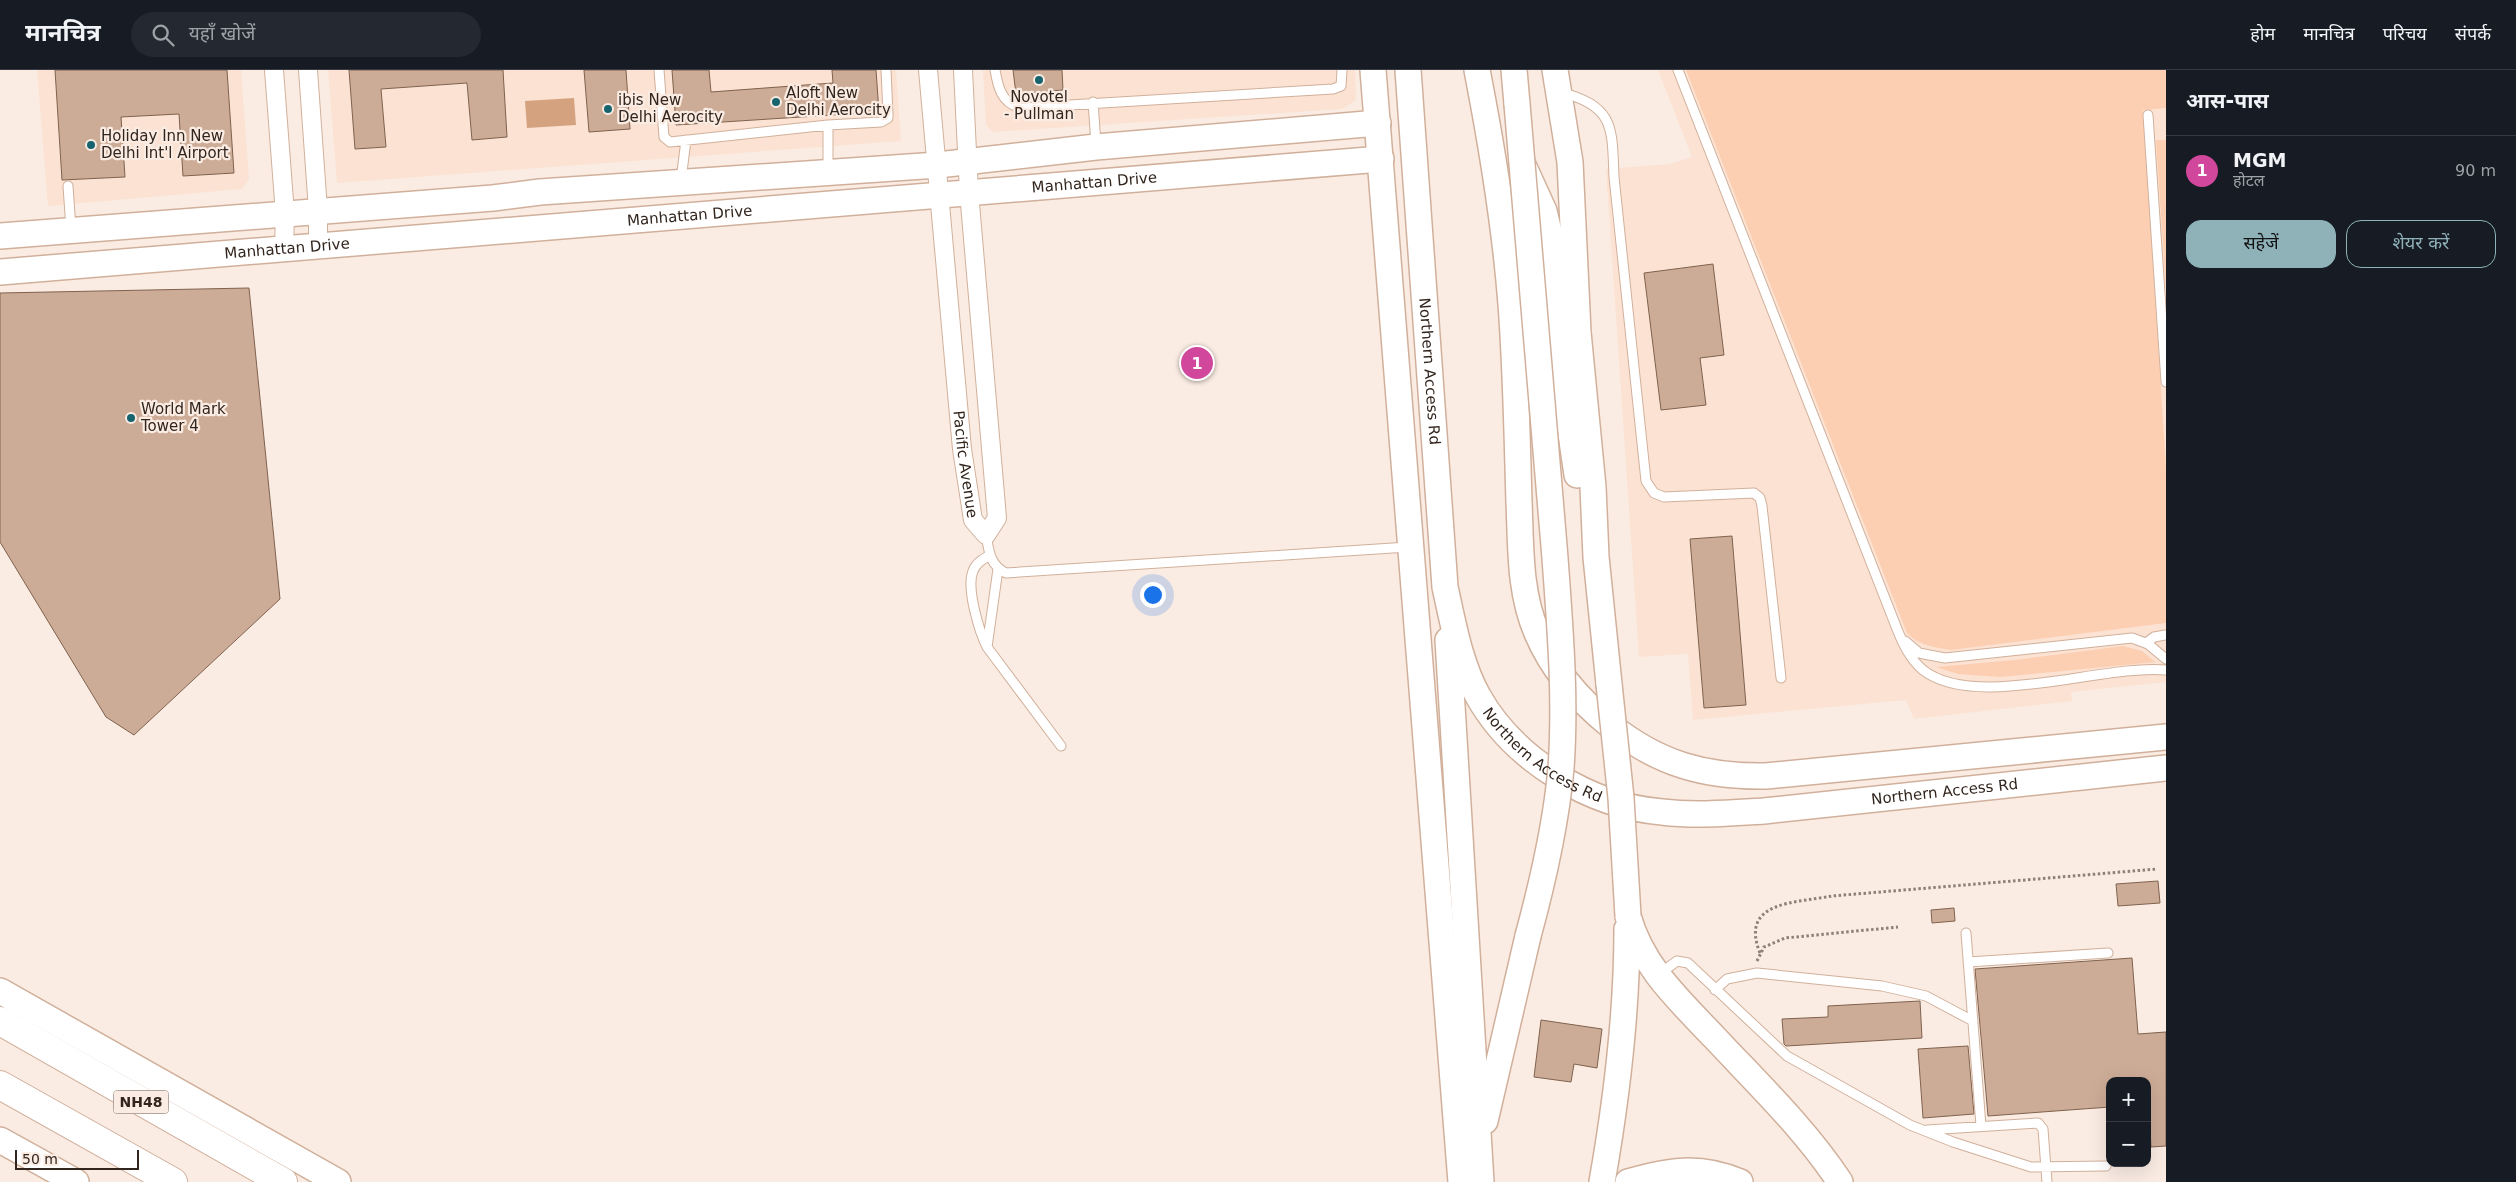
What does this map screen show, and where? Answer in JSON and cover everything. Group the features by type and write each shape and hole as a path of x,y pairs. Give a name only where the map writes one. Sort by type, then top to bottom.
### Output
{"highway":[{"name":"NH48","path":"0,1021 283,1182"},
{"path":"0,1085 173,1182"}],"street":[{"path":"274,70 285,214 284,250"},
{"path":"308,70 318,210 318,247"},
{"name":"Pacific Avenue","path":"928,70 962,449 973,520 986,535 997,518 969,192 963,70"},
{"path":"1373,70 1461,1182"},
{"name":"Northern Access Rd","path":"1408,70 1445,588 1456,637 1477,695 1494,721 1516,746 1571,783 1597,796 1631,807 1661,812 1711,814 1764,811 2166,768"},
{"path":"1477,70 1491,146 1511,303 1522,579 1536,631 1547,655 1574,692 1628,739 1654,755 1680,766 1733,777 1776,776 2166,737"},
{"path":"1478,1148 1528,936 1542,885 1557,807 1562,712 1556,567 1514,70"},
{"path":"1558,81 1570,162 1578,332 1593,487 1596,557 1621,798 1628,916 1625,1011 1616,1101 1602,1182"},
{"path":"1484,107 1512,144 1531,181 1544,212 1550,236 1567,419 1596,557"},
{"path":"0,236 318,210 968,163 1096,147 1378,123"},
{"name":"Manhattan Drive","path":"0,272 1380,160"},
{"path":"1445,588 1478,1148 1482,1182"},
{"path":"1628,916 1637,944 1657,976 1784,1112 1840,1182"},
{"path":"0,991 338,1182"},
{"path":"1616,1101 1618,1182"},
{"path":"0,1140 76,1182"},
{"path":"1628,1182 1675,1170 1700,1170 1727,1176 1740,1182"}],"lane":[{"path":"660,70 664,137 670,142 885,120 888,114 886,70"},
{"path":"995,70 1002,96 1014,106 1020,108 1093,102 1333,89 1341,86 1342,70"},
{"path":"1678,70 1896,629 1904,646 1924,671 1960,684 1998,687 2136,671 2166,670"},
{"path":"1558,81 1599,108 1612,136 1614,178 1646,481 1654,493 1664,497 1754,493 1760,498 1781,678"},
{"path":"1093,102 1096,147"},
{"path":"2148,115 2166,382"},
{"path":"828,125 828,173"},
{"path":"680,184 686,140"},
{"path":"68,186 72,230"},
{"path":"986,535 990,555 998,569 1006,574 1411,547"},
{"path":"990,555 979,562 973,571 971,581 978,628 987,647 1061,746"},
{"path":"987,647 998,569"},
{"path":"1896,629 1919,653 1945,658 2132,638 2146,643 2166,659"},
{"path":"2146,643 2154,637 2166,635"},
{"path":"1966,933 1980,1126"},
{"path":"1968,962 2108,953"},
{"path":"1657,976 1671,963 1683,961 1688,963 1794,1062 1923,1131 2021,1165 2046,1169 2106,1166"},
{"path":"1715,990 1727,979 1754,974 1906,990 1926,996 1972,1021"},
{"path":"1923,1131 2038,1123 2043,1129 2047,1182"}],"path":[{"path":"1760,953 1754,929 1757,919 1765,912 1784,905 1832,896 2157,869"},
{"path":"1754,974 1760,953 1764,948 1785,938 1898,927"}],"shaded area":[{"path":"37,70 241,70 249,179 242,189 48,206"},
{"path":"328,70 896,70 901,141 337,183"},
{"path":"983,70 1355,70 1356,94 1355,101 1342,109 993,132 986,125"},
{"path":"1658,70 2166,70 2166,682 2071,692 2072,701 1914,719 1906,700 1693,720 1688,654 1639,657 1606,169 1670,164 1692,157"},
{"path":"1686,70 2166,70 2166,108 2143,110 2166,468 2166,623 1951,650 1922,643 1907,633"},
{"path":"574,98 576,125 527,128 525,101"},
{"path":"2156,140 2166,140 2166,290"},
{"path":"2123,646 2142,651 2155,662 2000,677 1958,674 1936,667 2015,660"}],"building":[{"name":"Holiday Inn New Delhi Int'l Airport","path":"55,70 227,70 234,173 183,176 179,114 121,117 125,177 62,180"},
{"name":"ibis New Delhi Aerocity","path":"349,70 503,70 507,137 472,140 467,83 381,89 386,147 355,149"},
{"path":"584,70 626,70 630,129 589,132"},
{"name":"Aloft New Delhi Aerocity","path":"672,70 709,70 711,92 833,83 832,70 876,70 879,112 676,125"},
{"name":"Novotel - Pullman","path":"1013,70 1062,70 1063,90 1016,94"},
{"path":"1713,264 1724,355 1700,358 1706,405 1661,410 1644,273"},
{"name":"World Mark Tower 4","path":"249,288 280,599 134,735 106,717 0,542 0,293"},
{"path":"1732,536 1746,705 1704,708 1690,539"},
{"path":"2158,881 2160,903 2118,906 2116,884"},
{"path":"1954,908 1955,921 1932,923 1931,910"},
{"path":"2132,958 2138,1034 2166,1032 2166,1146 2151,1147 2151,1077 2106,1077 2106,1107 1988,1116 1975,969"},
{"path":"1920,1001 1922,1038 1786,1046 1784,1044 1782,1019 1828,1017 1828,1006"},
{"path":"1541,1020 1602,1029 1597,1068 1574,1064 1571,1082 1534,1077"},
{"path":"1968,1046 1974,1114 1923,1118 1918,1049"}],"place":[{"name":"Novotel - Pullman","path":"1039,80"},
{"name":"Aloft New Delhi Aerocity","path":"776,102"},
{"name":"ibis New Delhi Aerocity","path":"608,109"},
{"name":"Holiday Inn New Delhi Int'l Airport","path":"91,145"},
{"name":"MGM","path":"1197,363"},
{"name":"World Mark Tower 4","path":"131,418"}]}
